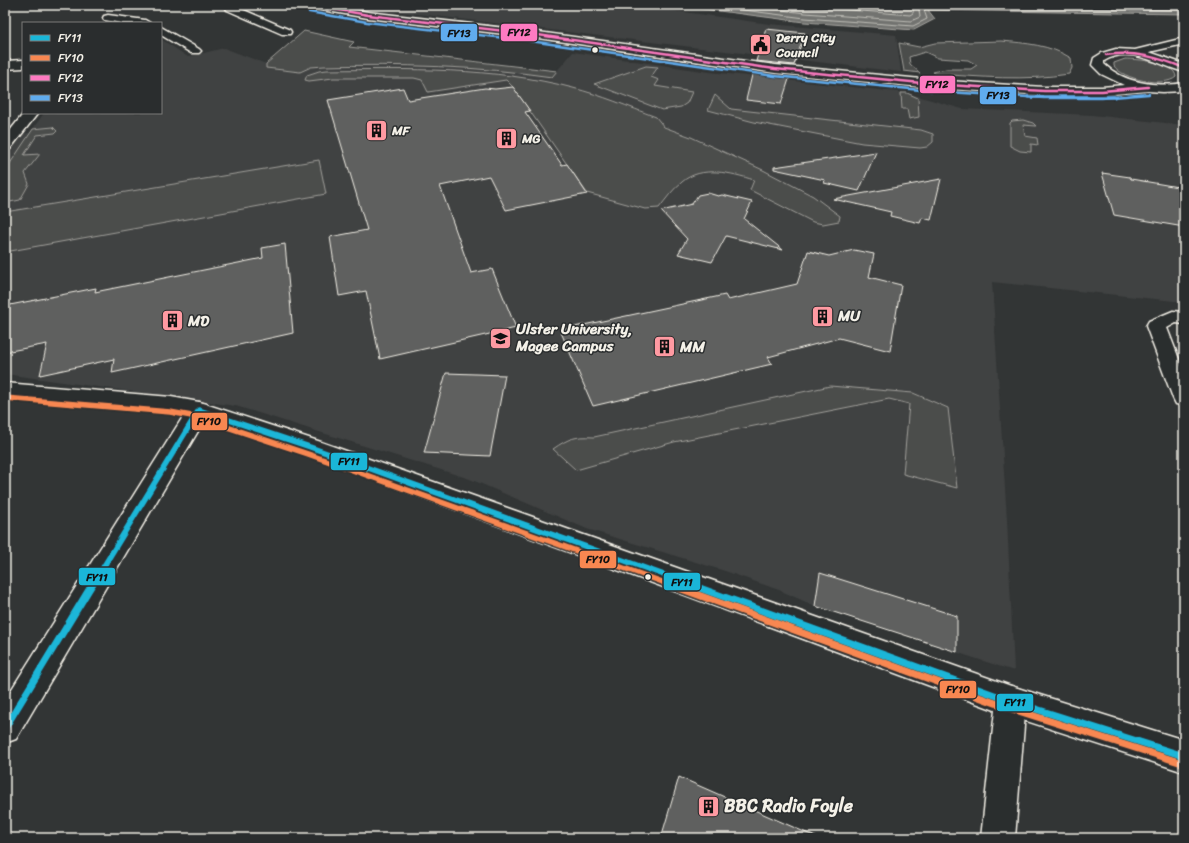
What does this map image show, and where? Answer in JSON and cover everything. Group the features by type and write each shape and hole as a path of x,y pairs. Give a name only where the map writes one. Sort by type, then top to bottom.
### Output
{"main road":[{"path":"237,5 231,8 286,32"},
{"path":"310,5 368,15 539,35 775,69 932,84 1044,91 1102,91 1148,87 1184,87"},
{"path":"106,20 115,9"},
{"path":"106,20 131,22"},
{"path":"162,31 195,51"},
{"path":"1093,75 1098,65 1098,60 1102,57 1117,53 1150,50 1184,41"},
{"path":"1127,53 1159,58 1184,68"},
{"path":"5,65 22,64"},
{"path":"1044,91 1093,75 1148,87"},
{"path":"5,146 30,114"},
{"path":"1184,318 1173,317 1156,326 1184,398"},
{"path":"5,391 171,404 199,410 325,452 503,518 635,564 1011,701 1184,756"},
{"path":"5,728 199,410"},
{"path":"998,838 1011,701"}],"shaded area":[{"path":"358,5 634,5 769,24 896,35 901,72 377,9"},
{"name":"Ulster University, Magee Campus","path":"304,31 354,42 349,47 557,71 573,52 709,72 907,93 962,109 1092,115 1184,125 1184,302 992,282 1007,520 1014,671 815,606 779,590 725,571 587,529 470,479 236,406 5,374 5,135 30,133 43,114 162,114 162,40 188,57 224,48 266,64"},
{"path":"304,31 354,42 349,47 557,71 552,77 467,68 381,65 311,67 300,72 266,68 266,64"},
{"path":"1001,41 1029,44 1055,50 1071,58 1072,68 1069,74 1019,78 936,74 933,72 946,69 971,69 977,65 968,60 938,58 925,52 909,57 910,64 920,73 904,71 899,43 919,47 935,43"},
{"path":"1125,59 1155,62 1169,68 1174,72 1176,77 1162,82 1153,82 1125,75 1118,71 1114,66 1114,63"},
{"path":"646,66 658,67 651,77 659,80 655,86 692,92 687,103 681,107 662,110 594,84"},
{"path":"388,69 482,73 513,76 573,88 615,101 656,117 664,127 691,137 763,170 813,196 840,216 839,221 823,224 813,222 750,190 754,180 727,173 707,172 690,177 682,182 670,194 659,208 645,209 587,193 513,87 506,80 428,92 422,80 414,78 333,78 309,81 305,80 307,75 327,70"},
{"path":"901,93 907,93 918,98 919,117 909,119 907,109 902,109"},
{"path":"715,95 731,109 921,130 933,134 933,142 927,147 920,148 862,143 754,122 708,110"},
{"path":"1023,120 1033,123 1036,126 1023,125 1025,136 1037,138 1038,145 1031,144 1031,152 1020,151 1010,146 1010,123 1012,121"},
{"path":"53,127 57,131 55,133 37,135 24,155 40,154 25,173 29,184 20,200 5,203 5,171 33,129"},
{"path":"319,160 326,194 5,252 5,212"},
{"path":"830,386 913,393 948,408 957,488 903,474 909,404 889,399 674,442 576,470 553,449 563,442 577,437 594,437"}],"water":[{"path":"673,5 1184,5 1184,14 928,10 935,19 914,30 804,22"}],"building":[{"path":"766,29 805,33 794,65 756,61"},
{"path":"753,71 790,76 781,104 746,100"},
{"path":"513,87 530,111 525,112 562,165 567,164 587,194 506,210 489,176 440,186 471,273 492,269 516,328 380,359 366,291 339,296 330,237 367,230 328,100 403,88 408,100 485,88 495,89"},
{"path":"876,152 859,191 824,183 825,180 774,169 774,167"},
{"path":"1102,173 1184,188 1184,227 1114,215"},
{"path":"941,179 931,220 922,218 920,223 890,216 891,212 833,199"},
{"path":"708,193 752,202 744,219 783,250 726,236 712,262 678,254 687,239 661,211 692,204 698,195"},
{"name":"MD","path":"285,244 293,333 112,373 114,359 40,375 47,344 5,352 5,306 96,288 95,292 263,258 262,248"},
{"path":"854,250 874,254 869,277 901,285 890,351 839,338 768,357 772,364 593,406 560,330 725,295 728,300 797,284 808,251 829,256"},
{"path":"446,373 505,375 490,456 424,453"},
{"path":"820,573 957,616 957,652 815,606"},
{"name":"BBC Radio Foyle","path":"679,777 818,838 661,838"}],"transit line":[{"name":"FY12","path":"310,5 368,15 531,34 775,69 932,84 1044,91 1102,91 1148,87"},
{"name":"FY13","path":"309,12 367,22 530,41 774,76 931,91 1044,98 1102,98 1149,94"},
{"name":"FY12","path":"1106,55 1126,53 1136,54 1156,58 1184,68"},
{"name":"FY10","path":"5,398 170,412 197,417 308,454 1009,708 1182,763"},
{"name":"FY11","path":"5,728 199,410 310,447 1011,701 1184,756"}],"place":[{"name":"Derry City Council","path":"761,44"},
{"name":"MF","path":"376,130"},
{"name":"MG","path":"506,138"},
{"name":"MU","path":"823,316"},
{"name":"MD","path":"172,321"},
{"name":"Ulster University, Magee Campus","path":"500,338"},
{"name":"MM","path":"664,347"},
{"name":"BBC Radio Foyle","path":"708,806"}]}
